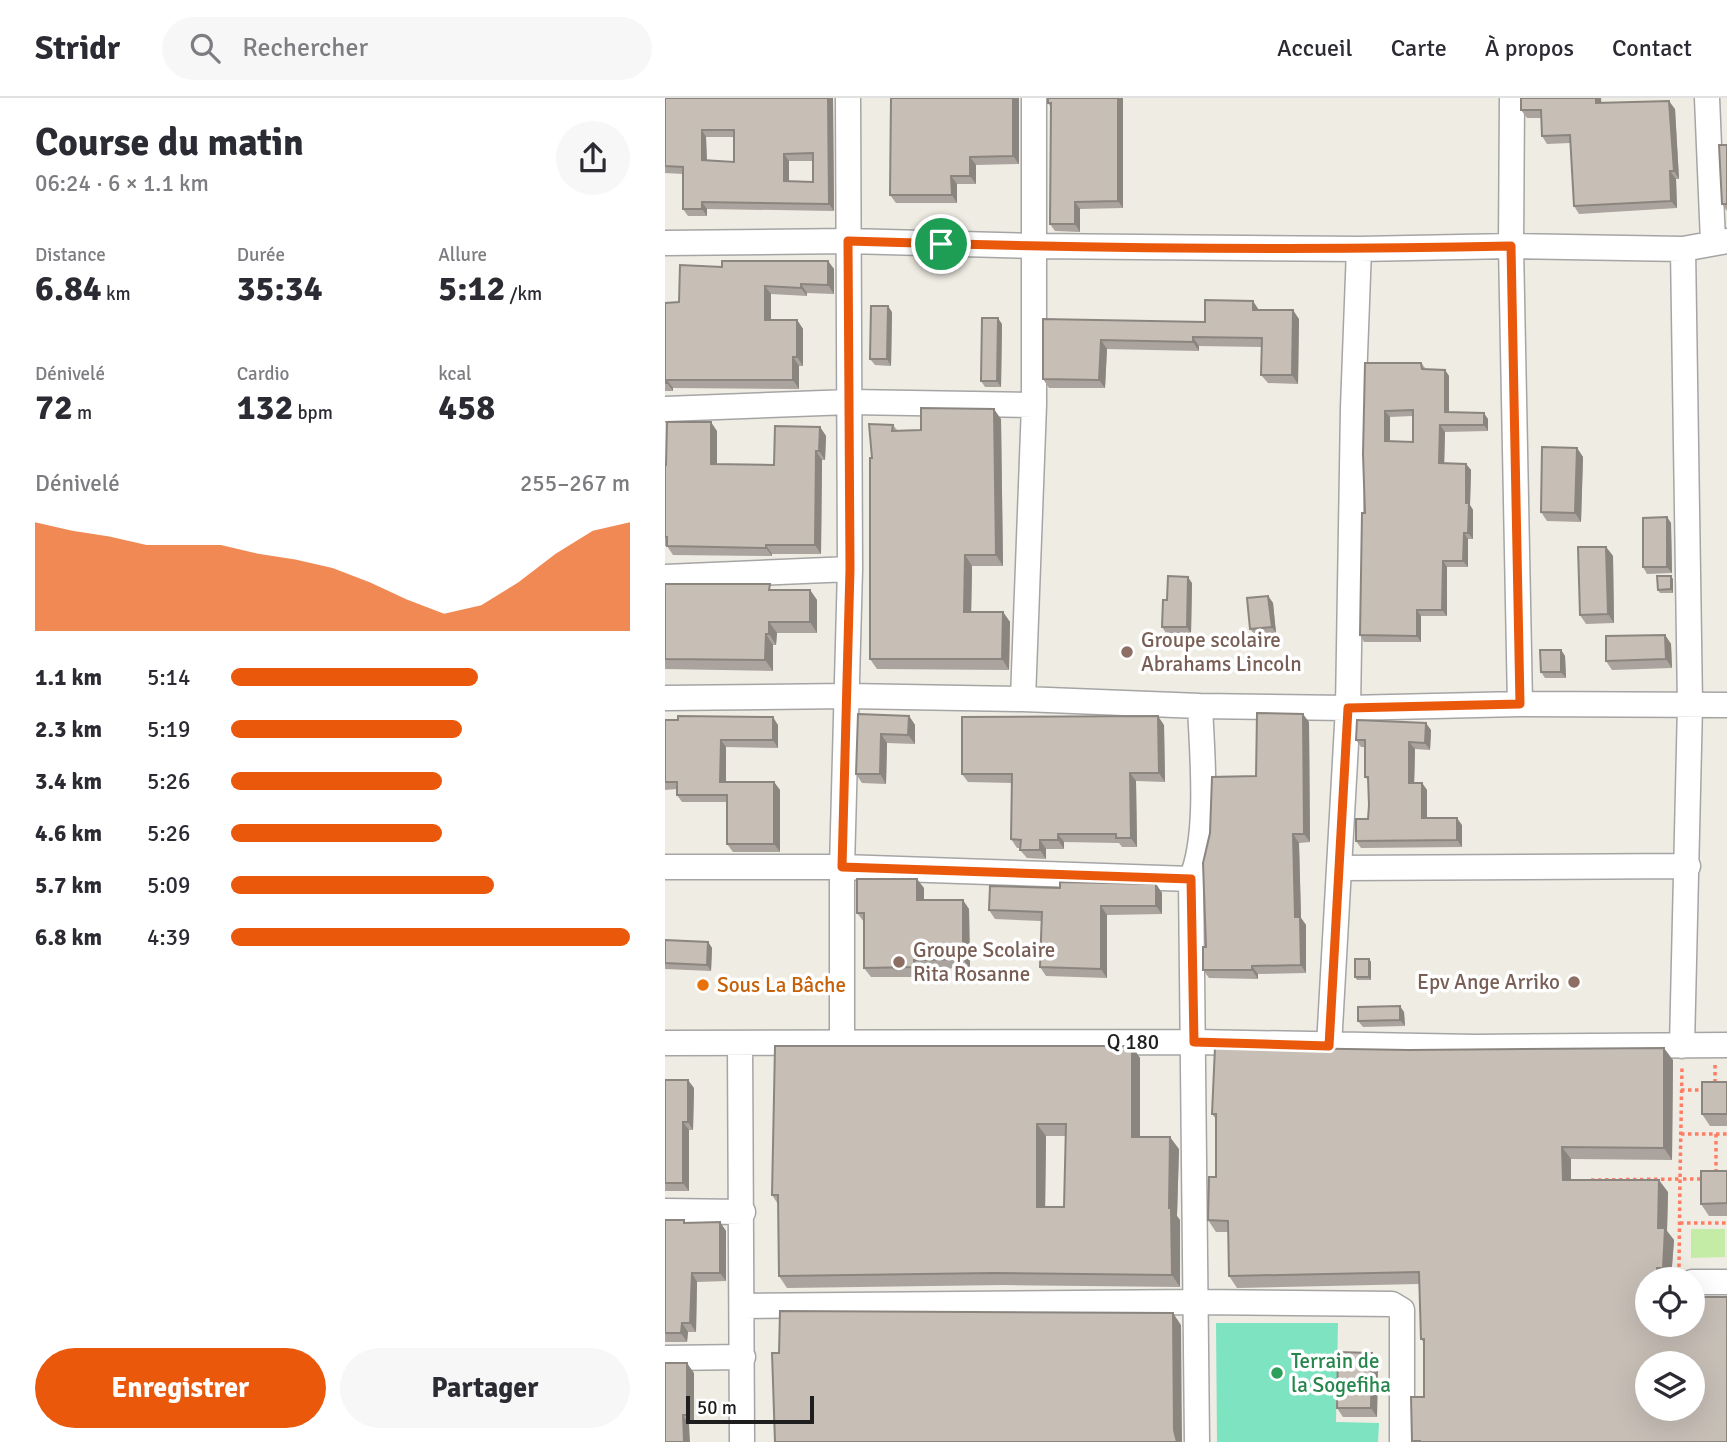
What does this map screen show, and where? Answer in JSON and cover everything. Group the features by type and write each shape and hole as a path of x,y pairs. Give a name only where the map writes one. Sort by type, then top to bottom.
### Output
{"street":[{"path":"842,1042 842,867 850,569 848,98"},
{"path":"1023,699 1034,405 1034,98"},
{"path":"1512,98 1511,246 1520,704"},
{"path":"665,243 848,241 1034,246 1359,249 1511,246 1683,249 1720,241 1707,98"},
{"path":"1329,1046 1348,708 1353,408 1359,249"},
{"path":"1682,1046 1690,705 1683,249"},
{"path":"665,408 850,402 1034,405"},
{"path":"665,577 850,569"},
{"path":"665,698 847,695 1348,708 1520,704 1727,705"},
{"path":"1197,1442 1191,879 1199,861 1201,828 1203,761 1200,706"},
{"path":"1340,868 1688,866"},
{"path":"665,867 842,867 1191,879"},
{"name":"Q 180","path":"665,1043 1727,1045"},
{"path":"740,1043 743,1212 742,1442"},
{"path":"665,1211 743,1212"},
{"path":"1705,1278 1727,1282"},
{"path":"742,1306 1197,1302 1392,1304 1402,1310 1402,1442"},
{"path":"665,1358 743,1357"}],"path":[{"path":"1682,1046 1680,1223 1685,1267"},
{"path":"1681,1090 1715,1090"},
{"path":"1583,1180 1716,1179 1716,1134"},
{"path":"1681,1135 1727,1134"},
{"path":"1680,1223 1727,1223"}],"green space":[{"path":"1691,1229 1725,1229 1725,1257 1691,1258"},
{"name":"Terrain de la Sogefiha","path":"1216,1323 1338,1323 1336,1422 1379,1423 1378,1442 1217,1442"}],"building":[{"path":"665,98 828,98 829,204 702,202 702,209 683,209 683,167 665,166","holes":["702,130 734,130 734,162 702,160","813,153 813,182 784,181 784,154"]},
{"path":"891,98 1013,98 1013,156 970,157 970,176 951,176 952,195 890,195"},
{"path":"1048,98 1118,98 1118,201 1075,202 1075,224 1050,224 1051,103 1048,103"},
{"path":"1521,98 1596,98 1596,103 1669,101 1674,171 1670,171 1671,201 1574,206 1570,135 1542,136 1541,110 1521,110"},
{"path":"1719,145 1727,145 1727,204 1722,204"},
{"path":"722,261 828,261 828,285 801,284 801,288 765,286 765,320 797,320 797,357 793,357 793,380 667,380 665,383 665,303 679,302 680,265 722,267"},
{"path":"1205,300 1253,301 1253,310 1293,310 1292,375 1261,375 1262,338 1193,337 1193,342 1101,340 1099,380 1043,379 1043,319 1205,322"},
{"path":"871,306 888,306 887,359 870,359"},
{"path":"982,318 998,318 997,381 981,381"},
{"path":"1365,363 1421,363 1422,369 1445,370 1445,412 1484,413 1484,425 1440,425 1439,463 1466,464 1468,533 1464,533 1463,561 1443,561 1442,610 1417,610 1417,636 1360,635 1362,513 1365,513","holes":["1413,410 1413,442 1385,441 1385,411"]},
{"path":"921,408 994,409 996,555 965,555 964,612 1003,612 1002,659 870,659 872,458 869,424 893,425 892,431 921,430"},
{"path":"667,422 711,422 711,464 774,465 775,426 820,427 819,451 816,451 815,545 766,545 766,548 667,546"},
{"path":"1542,447 1577,448 1575,513 1541,512"},
{"path":"1667,517 1667,567 1643,567 1643,518"},
{"path":"1578,547 1606,547 1608,614 1580,615"},
{"path":"1168,576 1188,577 1187,627 1162,627 1163,600 1167,600"},
{"path":"1657,576 1671,576 1671,589 1658,590"},
{"path":"665,584 770,584 769,590 810,590 810,622 769,622 765,660 665,659"},
{"path":"1268,596 1272,627 1250,629 1247,598"},
{"path":"1665,635 1666,659 1606,661 1606,636"},
{"path":"1540,650 1561,650 1561,672 1541,672"},
{"path":"1257,713 1303,714 1304,834 1293,834 1295,917 1300,917 1301,965 1252,966 1252,970 1203,970 1203,947 1206,947 1203,863 1210,833 1212,777 1256,776"},
{"path":"858,714 909,716 908,735 881,734 880,774 856,774"},
{"path":"678,716 773,717 773,740 721,740 720,782 774,782 774,844 727,844 727,795 677,795 677,782 665,782 665,720 678,720"},
{"path":"1158,716 1159,773 1130,773 1131,838 1116,838 1116,834 1058,834 1058,840 1040,840 1040,850 1020,850 1021,840 1011,839 1012,774 962,774 962,717"},
{"path":"1357,720 1426,723 1425,743 1409,742 1409,783 1422,783 1422,818 1457,818 1457,840 1356,841 1356,819 1368,819 1369,805 1368,777 1365,777 1365,740 1356,740"},
{"path":"857,879 917,879 917,900 963,900 963,959 914,960 914,967 864,968 864,913 857,913"},
{"path":"1060,882 1156,884 1156,906 1101,906 1101,969 1040,967 1042,912 989,910 990,886 1060,888"},
{"path":"665,940 708,942 707,965 665,963"},
{"path":"1355,959 1369,959 1369,977 1355,977"},
{"path":"1400,1006 1400,1020 1358,1021 1358,1007"},
{"path":"775,1046 1132,1046 1132,1137 1170,1137 1172,1275 994,1273 779,1276 778,1195 772,1195","holes":["1037,1124 1066,1124 1064,1207 1037,1207"]},
{"path":"1215,1047 1409,1050 1664,1048 1664,1148 1562,1147 1563,1180 1659,1180 1658,1228 1665,1228 1663,1267 1635,1267 1635,1337 1705,1337 1705,1297 1727,1297 1727,1442 1412,1441 1411,1397 1424,1397 1424,1339 1421,1339 1419,1272 1229,1276 1228,1221 1208,1220 1209,1177 1216,1177 1216,1114 1212,1114"},
{"path":"665,1080 688,1080 688,1122 683,1122 683,1183 665,1183"},
{"path":"1702,1082 1727,1082 1727,1114 1702,1114"},
{"path":"1701,1171 1727,1171 1727,1203 1701,1204"},
{"path":"665,1220 684,1220 684,1223 720,1222 720,1273 692,1273 690,1323 682,1323 681,1333 665,1333"},
{"path":"780,1311 1173,1313 1174,1430 1177,1442 775,1442 772,1353 779,1353"},
{"path":"1338,1352 1372,1353 1371,1408 1337,1408"},
{"path":"665,1363 687,1363 684,1442 665,1442"}],"place":[{"name":"Groupe scolaire Abrahams Lincoln","path":"1127,652"},
{"name":"Groupe Scolaire Rita Rosanne","path":"899,962"},
{"name":"Epv Ange Arriko","path":"1574,982"},
{"name":"Sous La Bâche","path":"703,985"},
{"name":"Terrain de la Sogefiha","path":"1277,1373"}],"route":[{"path":"848,241 941,244 1359,249 1511,246 1520,704 1348,708 1329,1046 1194,1042 1191,879 842,867 850,569 848,241"}]}
